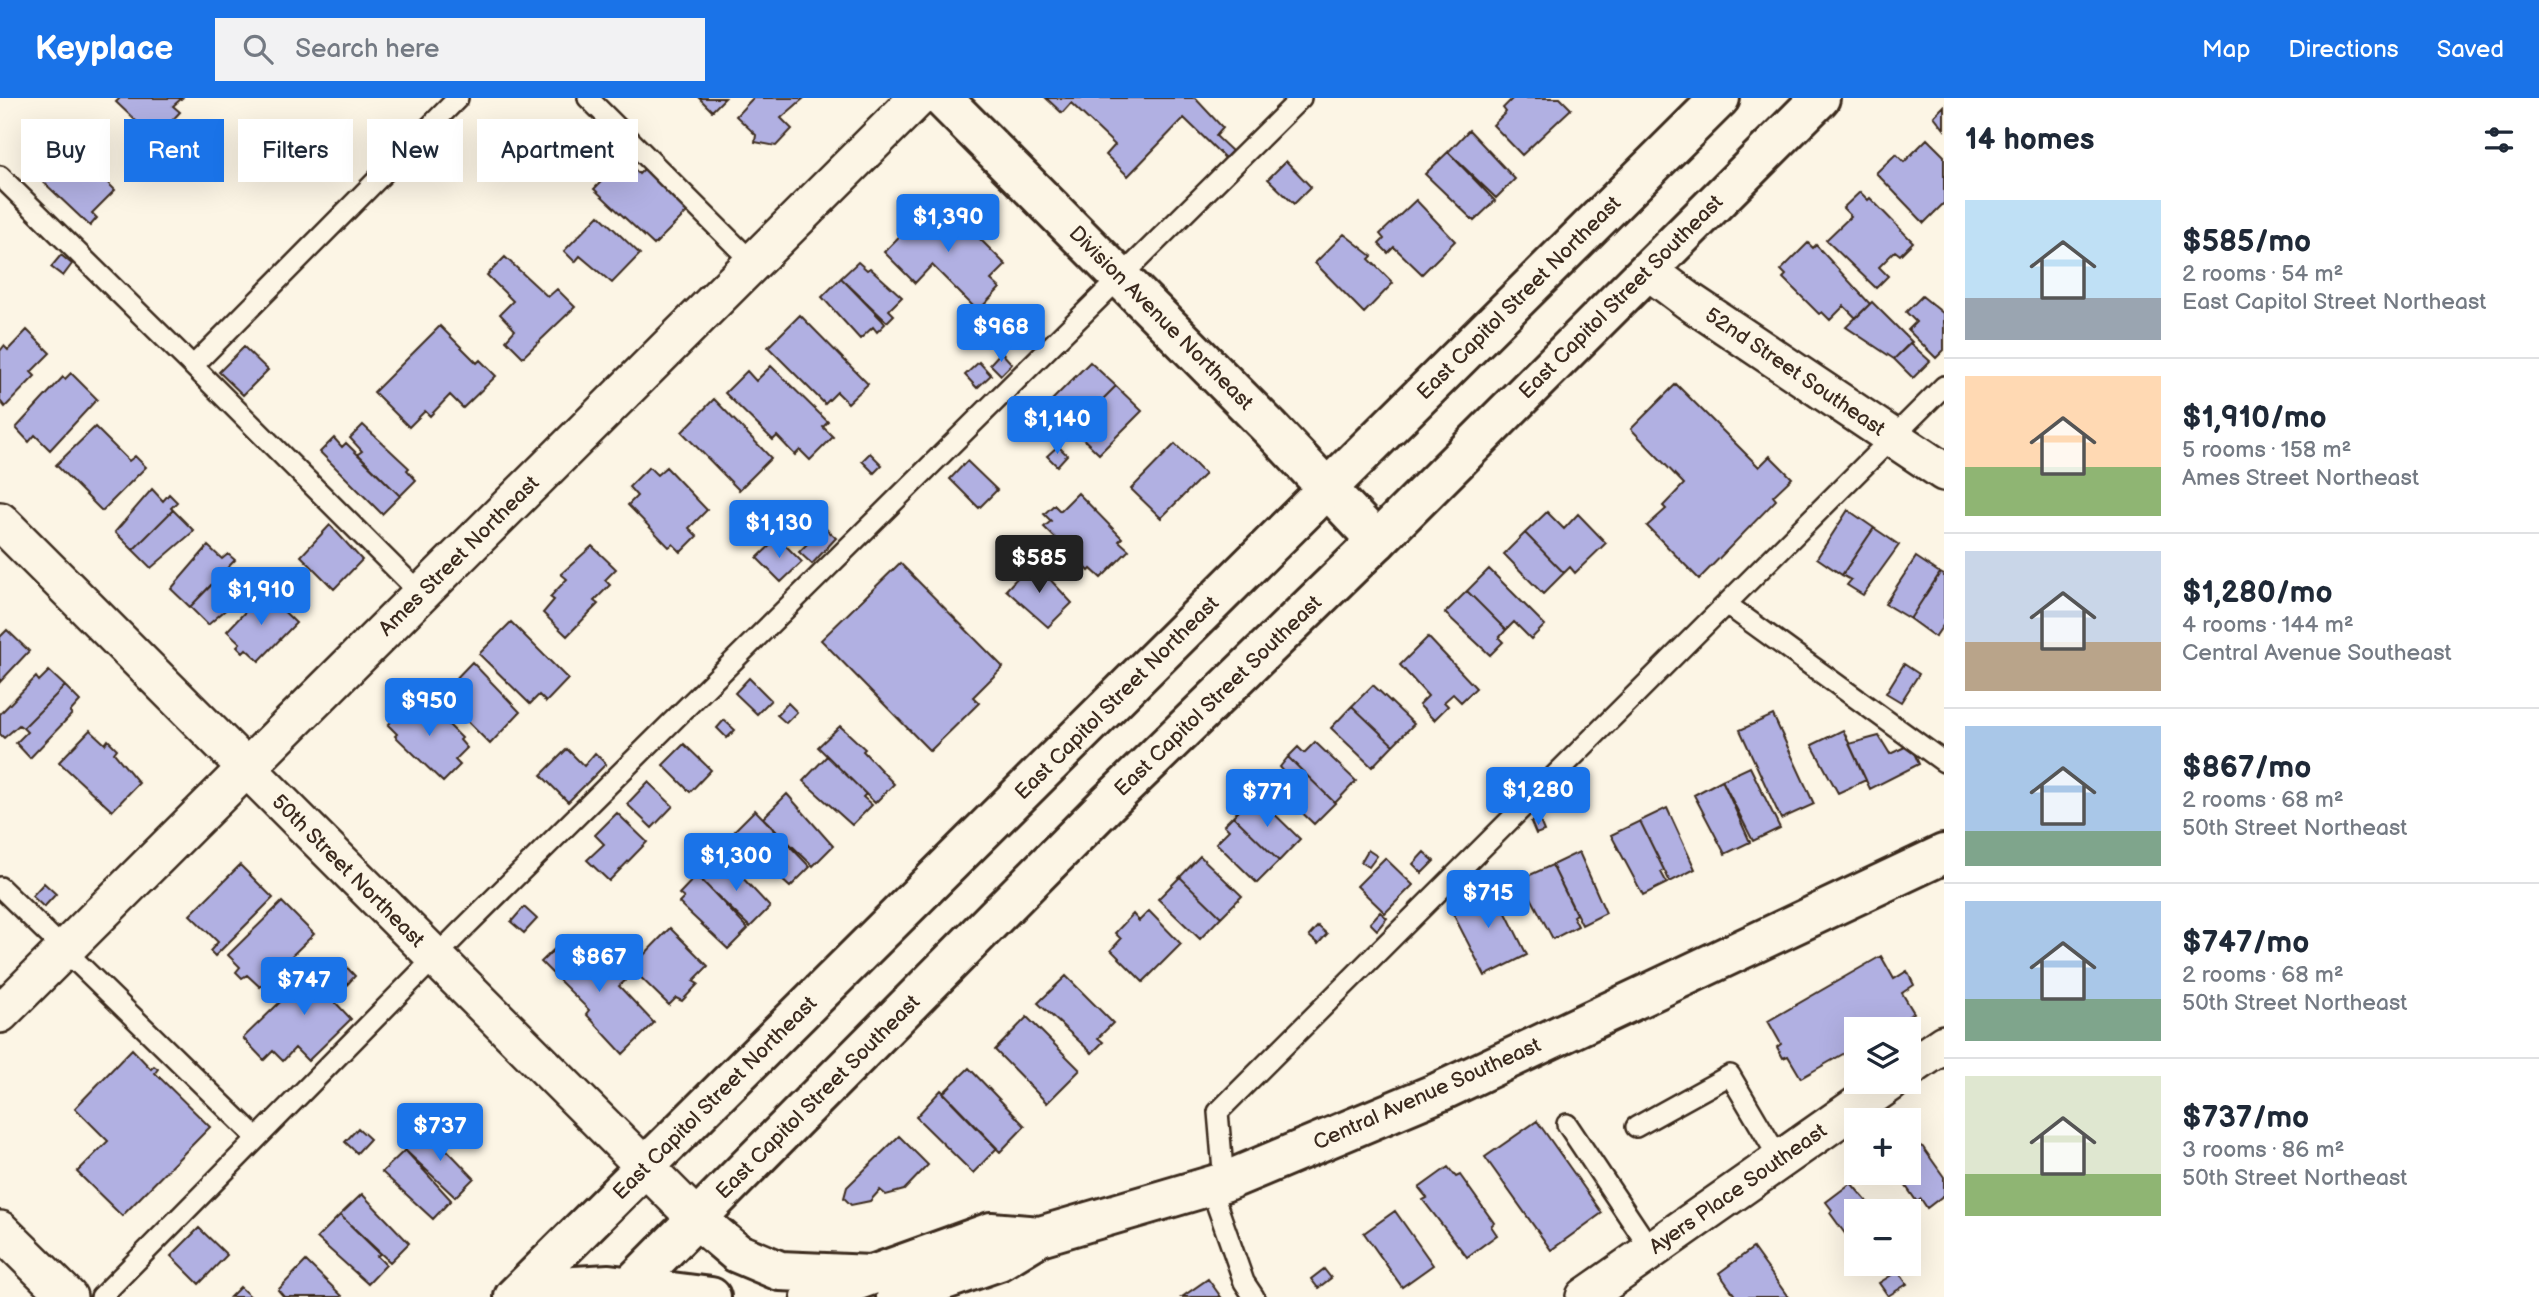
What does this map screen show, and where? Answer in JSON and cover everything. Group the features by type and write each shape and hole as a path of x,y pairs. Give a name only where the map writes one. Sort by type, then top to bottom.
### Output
{"main road":[{"name":"Division Avenue Northeast","path":"942,98 1328,488 1377,541"},
{"name":"East Capitol Street Northeast","path":"514,1297 1720,98"},
{"name":"East Capitol Street Southeast","path":"624,1292 1107,804 1377,541 1820,98"},
{"name":"Central Avenue Southeast","path":"811,1297 947,1276 999,1261 1040,1236 1217,1184 1438,1092 1941,860"},
{"path":"697,1219 737,1253 780,1271 883,1286"},
{"path":"539,1297 576,1286 711,1297"}],"street":[{"name":"Ames Street Northeast","path":"0,1014 918,98"},
{"name":"52nd Street Southeast","path":"1649,271 1944,472"},
{"name":"50th Street Northeast","path":"0,521 697,1219"},
{"path":"1921,1060 1944,1044"},
{"name":"Ayers Place Southeast","path":"1585,1297 1874,1094"},
{"path":"0,1230 68,1297"}],"lane":[{"path":"193,366 458,98"},
{"path":"589,98 753,263"},
{"path":"101,1297 435,957 1301,98"},
{"path":"0,176 421,594"},
{"path":"1254,1297 1244,1282 1217,1184 1218,1112 1944,386"},
{"path":"1726,604 1944,761"},
{"path":"0,887 257,1138"},
{"path":"1636,1127 1730,1075 1780,1160"},
{"path":"1567,1124 1651,1250"}],"building":[{"path":"120,98 182,98 173,106 180,112 174,119 134,119 116,102"},
{"path":"699,98 725,98 712,111"},
{"path":"753,98 804,98 781,118 792,129 776,146 755,142 756,135 736,116"},
{"path":"1046,98 1195,98 1223,128 1216,136 1232,151 1225,158 1184,118 1128,176 1106,155 1115,145 1071,103 1062,113"},
{"path":"1513,98 1560,98 1571,109 1522,155 1493,125 1506,112 1503,108"},
{"path":"1944,106 1944,129 1934,116"},
{"path":"1469,130 1515,179 1496,198 1448,152"},
{"path":"1927,139 1944,156 1944,203 1924,223 1876,173 1896,154 1904,162"},
{"path":"1448,152 1495,201 1474,221 1425,174"},
{"path":"1286,161 1311,187 1294,204 1268,179"},
{"path":"645,168 688,211 654,245 594,189 601,182 638,182 638,173"},
{"path":"43,182 107,182 115,190 92,213 97,218 90,226"},
{"path":"1860,192 1868,200 1870,198 1913,242 1900,255 1895,251 1879,267 1888,276 1876,288 1826,240 1851,216 1843,208"},
{"path":"938,197 1006,265 991,280 1000,288 978,311 932,265 915,283 884,252"},
{"path":"1416,200 1455,241 1422,274 1394,247 1388,253 1379,244 1384,239 1380,234"},
{"path":"599,215 640,254 612,283 580,256 575,262 564,251"},
{"path":"1344,234 1372,256 1369,259 1393,283 1364,313 1315,263"},
{"path":"1808,243 1813,248 1816,245 1870,304 1856,318 1844,306 1830,320 1822,312 1819,314 1783,278 1786,275 1781,270"},
{"path":"61,255 72,264 63,276 51,267"},
{"path":"505,257 548,297 557,289 575,307 523,357 506,340 515,330 500,314 513,301 487,275"},
{"path":"858,262 867,270 870,268 902,297 889,310 894,315 887,322 841,278"},
{"path":"841,278 885,324 877,332 873,327 860,339 822,297"},
{"path":"1922,296 1944,314 1944,350 1936,358 1908,330 1916,322 1906,312"},
{"path":"1872,302 1912,342 1894,359 1846,327"},
{"path":"800,315 868,384 848,403 837,392 825,404 768,347"},
{"path":"440,326 477,363 480,360 496,376 463,408 450,395 430,416 425,411 409,427 374,392"},
{"path":"27,330 50,353 31,372 35,376 5,407 0,401 0,351 4,346 8,350"},
{"path":"1910,343 1930,361 1913,378 1894,359"},
{"path":"244,347 268,370 243,395 219,372"},
{"path":"1001,352 1012,364 1001,375 990,364"},
{"path":"979,362 991,375 977,388 965,375"},
{"path":"1090,362 1116,386 1073,429 1047,405"},
{"path":"771,366 828,422 823,427 833,437 810,460 800,450 795,455 777,436 773,440 725,393 747,371 756,381"},
{"path":"71,373 97,399 50,450 35,435 29,442 16,428 63,377 65,379"},
{"path":"1676,384 1759,467 1770,456 1792,478 1773,496 1776,500 1699,579 1647,526 1666,509 1663,506 1684,484 1631,429"},
{"path":"1116,386 1142,411 1099,454 1073,429"},
{"path":"714,399 771,458 739,490 682,432"},
{"path":"363,425 409,468 407,470 416,480 400,496 358,454 362,451 350,438"},
{"path":"95,427 129,461 135,456 146,467 102,511 56,465"},
{"path":"334,438 342,447 346,443 400,496 382,514 320,452"},
{"path":"1175,444 1205,474 1161,518 1131,489"},
{"path":"1058,446 1067,455 1057,466 1047,456"},
{"path":"870,453 882,465 874,473 862,461"},
{"path":"967,461 997,490 979,508 950,479"},
{"path":"649,467 657,475 666,467 707,510 689,528 697,536 681,552 673,544 669,547 628,505 637,496 629,487"},
{"path":"152,489 163,501 169,494 177,502 171,508 173,510 133,550 115,532"},
{"path":"1078,493 1122,538 1119,541 1129,550 1101,578 1091,569 1089,571 1044,527 1051,521 1044,514 1054,505 1060,511"},
{"path":"173,510 194,531 151,568 133,550"},
{"path":"1848,510 1874,528 1842,575 1817,558"},
{"path":"1547,512 1564,529 1578,514 1606,543 1575,573 1570,567 1564,573 1525,533"},
{"path":"330,525 362,560 334,589 301,556"},
{"path":"824,527 836,538 812,564 799,552"},
{"path":"1874,528 1899,545 1863,595 1847,585 1851,580 1842,575"},
{"path":"1525,533 1564,573 1543,594 1504,554"},
{"path":"778,538 802,562 781,582 757,558"},
{"path":"208,546 222,559 228,554 235,560 190,607 171,589"},
{"path":"592,546 616,569 605,580 610,585 594,601 598,604 567,636 543,613 554,600 550,597 567,579 561,574"},
{"path":"1916,557 1940,573 1910,619 1885,604"},
{"path":"1033,561 1072,603 1048,627 1006,590"},
{"path":"900,563 1003,667 973,697 979,703 930,751 821,640"},
{"path":"229,567 251,588 208,625 190,607"},
{"path":"1489,569 1545,625 1531,639 1514,622 1506,630 1467,591"},
{"path":"1940,573 1944,575 1944,624 1935,637 1910,619"},
{"path":"1467,591 1506,630 1499,638 1503,642 1490,655 1445,613"},
{"path":"264,592 296,623 259,661 246,649 243,652 237,646 240,643 227,631"},
{"path":"511,622 568,679 546,702 539,695 530,704 479,654"},
{"path":"7,630 29,651 0,682 0,637"},
{"path":"1428,637 1476,688 1461,702 1453,694 1444,702 1448,706 1434,720 1419,705 1428,696 1400,665"},
{"path":"472,662 520,712 490,744 462,716 468,710 446,689"},
{"path":"1904,664 1919,674 1901,702 1886,693"},
{"path":"49,671 65,686 23,728 19,725 4,738 0,734 0,714 36,677 39,681"},
{"path":"749,678 771,700 757,714 735,693"},
{"path":"1373,685 1414,724 1393,745 1352,706"},
{"path":"65,686 80,701 70,712 72,714 30,758 16,743 27,732 23,728"},
{"path":"418,694 462,738 460,740 467,748 455,760 460,765 443,782 395,736 397,734 388,725"},
{"path":"788,703 797,712 786,723 777,715"},
{"path":"1352,706 1393,745 1372,767 1331,728"},
{"path":"1773,715 1814,804 1781,819 1740,730"},
{"path":"724,720 735,730 727,738 717,728"},
{"path":"840,726 865,749 863,751 894,784 875,803 818,747"},
{"path":"90,730 105,744 108,740 117,749 114,753 139,783 112,811 59,762"},
{"path":"1843,730 1866,780 1838,793 1812,745"},
{"path":"1879,736 1890,754 1905,747 1914,753 1919,764 1870,789 1849,744"},
{"path":"1315,742 1356,781 1335,803 1288,757 1298,747 1304,753"},
{"path":"684,744 711,770 690,792 663,765"},
{"path":"567,749 584,766 595,753 606,764 568,802 541,775"},
{"path":"827,756 866,794 863,797 872,805 852,825 803,781"},
{"path":"1288,757 1335,803 1314,824 1273,785 1285,773 1280,767"},
{"path":"1750,767 1780,828 1753,841 1722,780"},
{"path":"1722,780 1750,842 1725,854 1694,795"},
{"path":"648,782 673,806 652,828 627,804"},
{"path":"787,794 833,846 813,866 763,818"},
{"path":"1259,799 1300,839 1279,861 1233,816 1244,805 1249,809"},
{"path":"1667,808 1695,869 1670,882 1640,821"},
{"path":"755,810 810,867 790,887 740,842 743,838 735,830"},
{"path":"617,813 647,842 609,881 587,860 604,844 595,835"},
{"path":"1233,816 1279,861 1257,883 1216,843 1229,830 1224,825"},
{"path":"1539,819 1544,831 1536,834 1531,822"},
{"path":"1640,821 1664,870 1661,872 1667,883 1643,895 1611,835"},
{"path":"1368,850 1377,856 1369,867 1361,862"},
{"path":"1424,852 1434,861 1422,873 1413,864"},
{"path":"1579,852 1606,913 1582,925 1552,865"},
{"path":"1200,856 1242,896 1221,917 1180,877"},
{"path":"724,858 770,907 750,927 701,880"},
{"path":"1385,858 1413,885 1385,913 1357,886"},
{"path":"240,865 273,898 215,956 210,951 218,942 190,915"},
{"path":"1552,865 1576,914 1573,916 1578,926 1553,939 1521,879"},
{"path":"697,875 748,929 728,949 679,903 684,898 679,894"},
{"path":"1180,877 1221,917 1200,939 1158,899"},
{"path":"44,883 56,894 44,907 32,896"},
{"path":"1492,885 1527,955 1485,976 1449,906"},
{"path":"282,902 314,934 260,987 247,975 242,978 236,972 240,967 228,955"},
{"path":"524,907 537,919 524,933 511,922"},
{"path":"1149,911 1181,944 1143,982 1111,950 1121,939 1115,933 1133,914 1139,921"},
{"path":"1380,912 1387,918 1377,930 1370,923"},
{"path":"1318,926 1327,934 1318,944 1309,936"},
{"path":"670,928 708,966 693,981 698,984 682,1001 676,998 669,1005 631,968"},
{"path":"568,936 598,966 604,960 625,981 619,986 654,1023 623,1054 586,1014 589,1010 541,962"},
{"path":"1881,956 1894,979 1907,971 1914,985 1902,993 1914,1013 1907,1017 1844,1017 1844,1053 1801,1078 1788,1056 1783,1058 1777,1047 1781,1044 1768,1021"},
{"path":"339,959 355,976 333,1000 351,1019 308,1061 295,1048 283,1061 273,1051 264,1060 243,1038 308,975 315,983"},
{"path":"1066,976 1113,1023 1098,1038 1103,1042 1092,1053 1038,1003"},
{"path":"1027,1017 1080,1070 1047,1103 995,1050"},
{"path":"132,1049 151,1069 154,1066 158,1069 155,1073 210,1127 122,1216 77,1172 108,1141 75,1108"},
{"path":"969,1068 1025,1126 1000,1152 943,1093"},
{"path":"941,1090 997,1148 973,1173 916,1117"},
{"path":"1537,1121 1602,1213 1551,1250 1485,1157"},
{"path":"358,1128 370,1139 357,1153 345,1142"},
{"path":"426,1128 474,1178 455,1197 405,1150"},
{"path":"899,1136 928,1165 904,1190 886,1195 880,1190 870,1201 851,1205 844,1198 847,1187"},
{"path":"1922,1146 1944,1177 1944,1195 1927,1208 1921,1199 1915,1199 1905,1185 1921,1185"},
{"path":"405,1150 451,1200 433,1219 382,1172"},
{"path":"1448,1167 1456,1177 1460,1175 1494,1223 1491,1226 1497,1235 1467,1257 1423,1200 1427,1198 1419,1188"},
{"path":"1848,1185 1853,1185 1865,1199 1844,1199 1844,1232 1830,1213 1832,1210 1826,1202"},
{"path":"362,1194 409,1243 390,1262 340,1215"},
{"path":"1395,1211 1433,1265 1402,1287 1364,1233"},
{"path":"340,1215 380,1254 377,1256 386,1265 368,1284 317,1238"},
{"path":"199,1228 227,1255 199,1284 171,1256"},
{"path":"1753,1248 1788,1297 1736,1297 1719,1273"},
{"path":"306,1261 341,1297 284,1297 278,1290"},
{"path":"1324,1269 1331,1278 1318,1288 1311,1279"},
{"path":"1890,1276 1901,1276 1907,1284 1888,1296 1879,1283"},
{"path":"1208,1279 1221,1297 1182,1297"},
{"path":"240,1287 251,1297 230,1297"}]}
